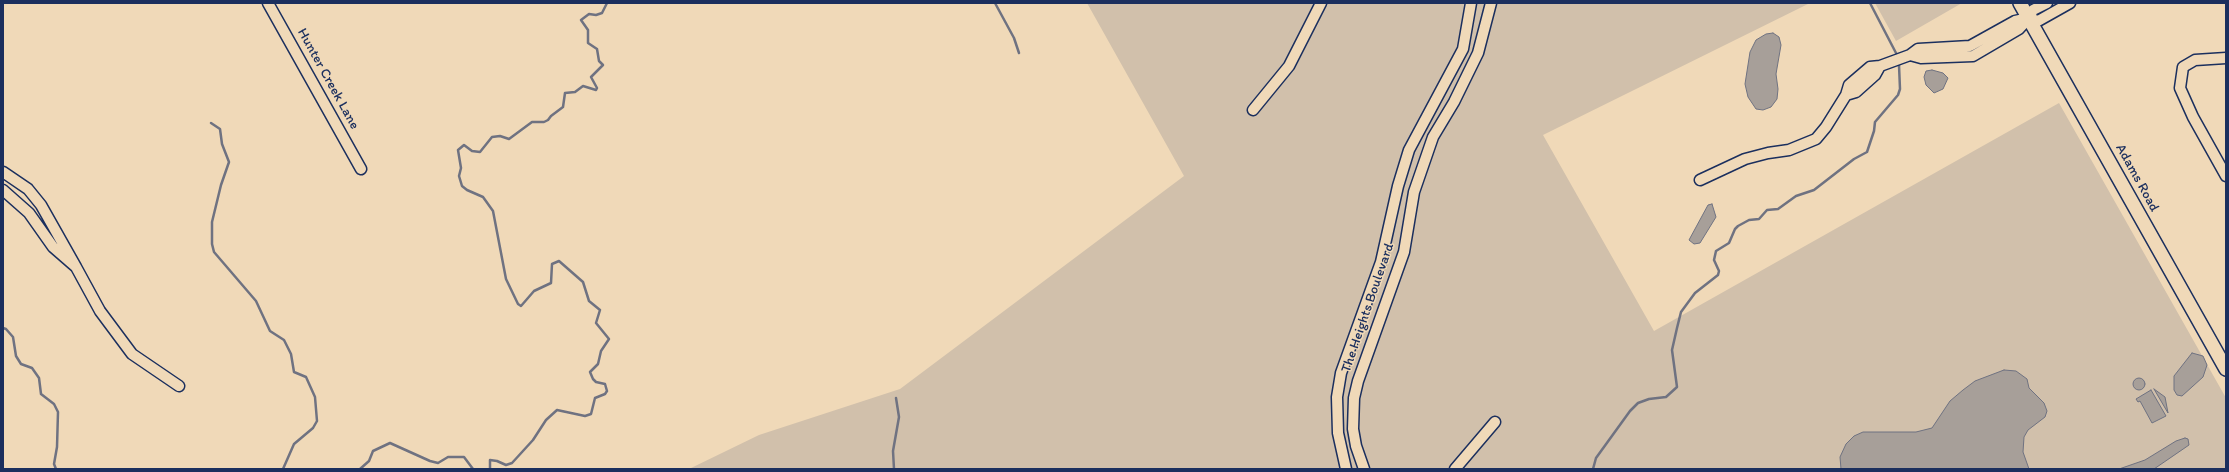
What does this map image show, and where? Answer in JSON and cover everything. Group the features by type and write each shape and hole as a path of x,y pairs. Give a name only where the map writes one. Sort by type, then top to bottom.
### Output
{"main road":[{"name":"Adams Road","path":"2020,3 2226,369"}],"street":[{"name":"Hunter Creek Lane","path":"268,3 295,46 361,169"},
{"path":"1253,110 1289,66 1321,3"},
{"path":"1910,55 1921,58 1973,56 2019,30 2029,18 2033,10 2047,3"},
{"path":"1700,180 1745,159 1768,153 1789,150 1816,139 1846,96 1861,88 1876,75 1880,66 1910,55 1918,49 1970,46 2015,21 2029,18 2038,21 2070,3"},
{"path":"1471,6 1490,7"},
{"name":"The Heights Boulevard","path":"1346,469 1339,444 1336,406 1341,374 1381,262 1398,186 1409,150 1463,50 1471,6"},
{"name":"The Heights Boulevard","path":"1364,469 1355,441 1354,406 1358,381 1404,252 1414,192 1430,144 1478,53 1490,7"},
{"path":"1963,46 1966,57"},
{"path":"2226,58 2195,60 2183,67 2180,88 2193,117 2226,176"},
{"path":"1415,138 1430,144"},
{"path":"3,172 28,189 41,205 100,311 132,354 179,386"},
{"path":"12,197 22,184"},
{"path":"3,190 29,213 53,247 76,266"},
{"path":"1368,301 1385,308"},
{"path":"1336,406 1354,406"},
{"path":"1455,469 1495,422"}],"shaded area":[{"path":"1087,3 1810,3 1543,135 1654,331 2059,103 2226,398 2226,469 689,469 759,435 900,389 1184,176"},
{"path":"1875,3 1962,3 1896,41"},
{"path":"1773,33 1779,37 1781,45 1776,74 1778,89 1777,99 1771,107 1763,110 1756,109 1748,97 1745,84 1750,52 1756,40 1766,34"},
{"path":"1932,70 1943,73 1948,78 1943,89 1934,93 1926,85 1924,77 1926,71"},
{"path":"1712,204 1716,217 1700,243 1694,244 1689,240 1708,205"},
{"path":"2192,353 2203,356 2207,365 2203,377 2182,396 2177,395 2174,390 2174,376"},
{"path":"2004,370 2016,371 2027,379 2029,388 2044,403 2047,411 2045,417 2028,430 2024,437 2023,452 2029,469 1841,469 1840,457 1846,444 1854,436 1863,432 1916,432 1932,428 1950,401 1963,390 1975,381"},
{"path":"2137,378 2141,378 2145,384 2141,390 2137,390 2133,386 2133,382"},
{"path":"2154,389 2165,397 2168,413"},
{"path":"2151,390 2166,416 2152,423 2140,401 2138,402 2136,399"},
{"path":"2185,438 2188,439 2189,445 2154,469 2119,469 2145,460 2176,441"}],"waterway":[{"path":"490,469 490,460 506,465 512,463 533,440 546,420 557,410 585,416 591,414 595,398 605,394 607,391 605,384 596,382 590,372 598,364 601,351 609,339 596,323 600,310 589,301 583,282 559,261 552,264 551,283 534,291 521,306 518,304 506,279 493,211 483,197 467,190 462,186 459,176 461,168 458,150 464,145 472,151 480,152 492,137 500,136 509,139 532,122 544,122 548,120 563,107 565,93 575,92 583,86 596,90 597,88 591,77 603,65 599,61 597,49 588,43 588,30 581,20 589,14 596,15 602,13 607,3"},
{"path":"995,3 1014,38 1019,53"},
{"path":"1870,3 1896,53"},
{"path":"1593,469 1596,458 1630,411 1638,403 1649,399 1666,397 1677,387 1672,350 1681,312 1695,293 1718,275 1719,271 1714,260 1716,251 1729,243 1735,229 1738,226 1749,220 1759,219 1767,210 1778,209 1796,196 1814,190 1854,159 1867,152 1874,131 1875,122 1898,95 1900,89 1899,65"},
{"path":"211,123 220,129 222,144 229,162 221,185 212,222 212,244 214,252 256,301 270,331 284,340 291,354 294,372 306,377 315,397 317,421 313,428 294,444 283,469"},
{"path":"3,328 6,329 13,337 16,356 21,364 32,368 39,378 41,394 54,404 58,412 57,447 54,464 56,469"},
{"path":"894,469 893,451 899,417 896,398"},
{"path":"360,469 369,461 373,451 390,443 430,461 438,463 448,457 464,457 473,469"}]}
